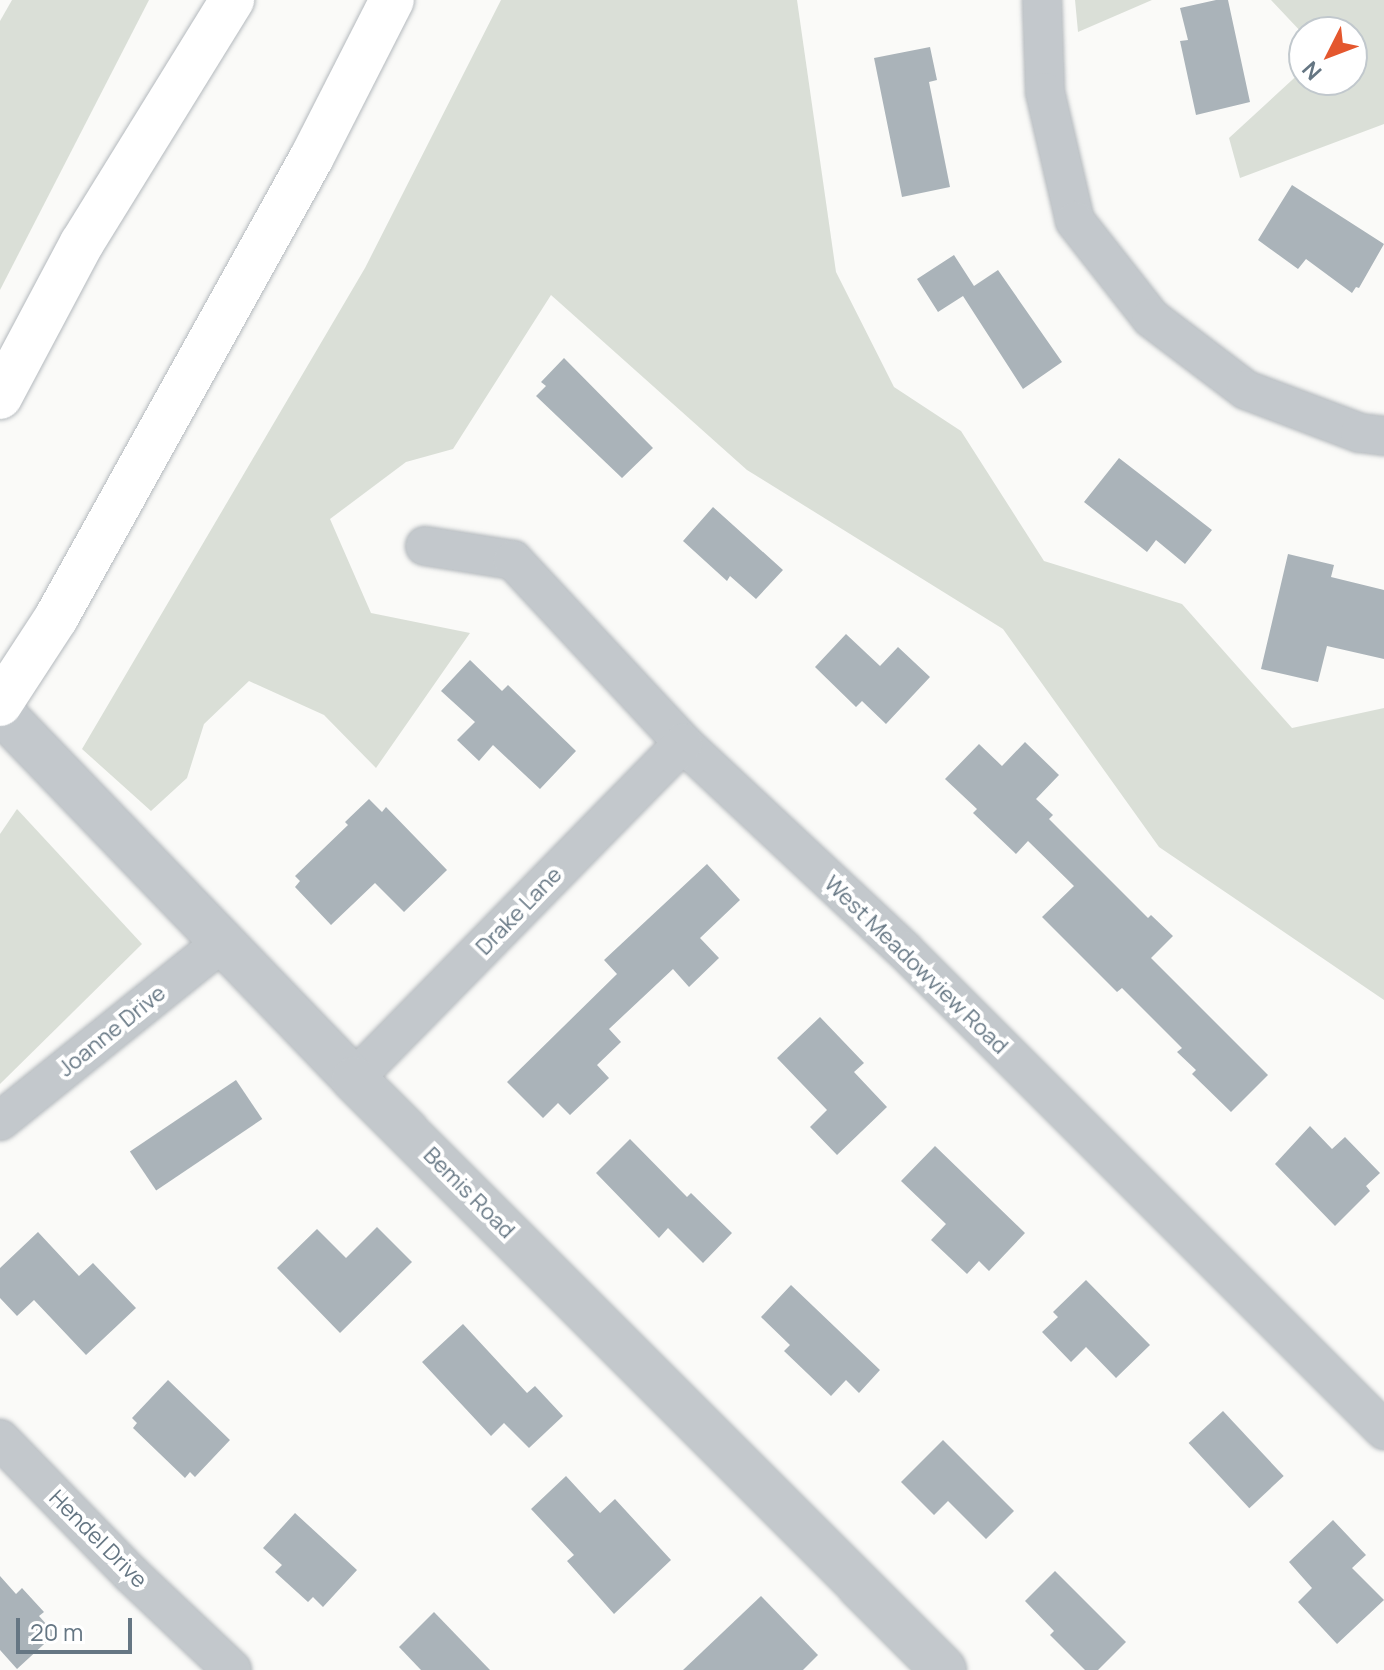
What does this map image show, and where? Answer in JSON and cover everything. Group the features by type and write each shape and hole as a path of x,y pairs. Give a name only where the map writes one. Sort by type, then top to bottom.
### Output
{"highway":[{"path":"0,397 82,243 232,0"},
{"path":"0,704 56,618 312,157 392,0"}],"street":[{"path":"1042,0 1045,92 1075,221 1151,318 1246,390 1360,433 1384,436"},
{"name":"West Meadowview Road","path":"425,546 513,560 683,743 904,950 1384,1430"},
{"name":"Bemis Road","path":"0,711 354,1079 933,1666"},
{"name":"Drake Lane","path":"354,1079 683,743"},
{"name":"Joanne Drive","path":"0,1121 224,941"},
{"name":"Hendel Drive","path":"0,1439 131,1574 232,1670"}],"shaded area":[{"path":"12,0 149,0 0,290 0,21"},
{"path":"501,0 797,0 836,272 894,387 961,431 1044,561 1182,604 1292,728 1384,708 1384,1000 1159,847 1003,629 747,470 551,295 453,449 406,462 330,519 371,613 470,633 376,768 324,715 249,681 204,724 187,778 151,811 82,749 365,268"},
{"path":"1075,0 1152,0 1078,32"},
{"path":"1271,0 1384,0 1384,124 1240,178 1229,138 1288,84 1288,96 1368,96 1368,16 1288,18"},
{"path":"17,809 142,944 0,1084 0,834"}],"building":[{"path":"1228,0 1250,102 1196,115 1180,41 1188,40 1180,8"},
{"path":"930,47 937,80 929,82 950,187 902,197 874,58"},
{"path":"1292,185 1384,244 1359,288 1356,287 1352,293 1306,259 1298,269 1258,240"},
{"path":"954,255 974,286 998,270 1062,362 1023,389 963,296 938,312 917,279"},
{"path":"564,358 653,448 622,478 536,396 546,386 541,382"},
{"path":"1119,458 1212,530 1185,564 1156,540 1147,552 1084,502"},
{"path":"713,507 783,570 756,599 730,576 727,581 683,541"},
{"path":"1288,554 1334,565 1331,577 1384,590 1384,659 1327,646 1318,682 1261,669"},
{"path":"846,634 880,666 898,647 930,677 886,724 862,701 856,707 815,667"},
{"path":"470,660 502,691 508,685 576,751 540,789 493,745 479,761 457,740 475,722 441,691"},
{"path":"1025,742 1059,775 1036,799 1053,815 1049,819 1148,918 1151,915 1173,936 1151,958 1268,1075 1231,1112 1192,1074 1196,1070 1177,1052 1182,1048 1122,988 1117,992 1042,917 1074,886 1028,841 1016,854 973,813 977,809 945,779 979,744 1002,766"},
{"path":"369,799 382,812 386,807 447,870 404,912 375,883 331,925 295,887 300,881 295,876 348,825 345,822"},
{"path":"707,864 740,900 700,938 719,958 689,987 673,969 609,1029 621,1042 597,1065 609,1078 570,1115 558,1103 543,1118 507,1082 617,974 604,960"},
{"path":"820,1017 864,1063 854,1072 887,1107 837,1155 810,1127 827,1110 777,1058"},
{"path":"236,1080 262,1119 156,1191 130,1152"},
{"path":"1310,1126 1332,1149 1345,1137 1380,1173 1366,1186 1370,1191 1335,1226 1275,1164"},
{"path":"630,1139 687,1197 691,1193 732,1233 703,1263 668,1228 659,1238 596,1173"},
{"path":"935,1146 1025,1233 989,1271 979,1261 967,1274 931,1240 946,1224 901,1181"},
{"path":"377,1227 412,1262 340,1333 277,1268 317,1229 346,1258"},
{"path":"38,1232 79,1276 93,1263 136,1308 86,1355 34,1300 17,1316 0,1298 0,1268"},
{"path":"1086,1280 1150,1345 1116,1378 1086,1347 1071,1362 1042,1332 1058,1317 1053,1312"},
{"path":"791,1285 880,1370 859,1393 846,1380 831,1396 784,1351 790,1345 761,1317"},
{"path":"463,1324 527,1393 535,1386 563,1416 529,1448 504,1423 491,1436 422,1362"},
{"path":"168,1380 230,1440 195,1477 190,1472 185,1478 133,1428 137,1423 132,1418"},
{"path":"1223,1411 1284,1476 1249,1508 1189,1443"},
{"path":"943,1440 1014,1511 986,1539 948,1501 934,1515 901,1482"},
{"path":"566,1476 600,1513 615,1499 671,1560 614,1614 567,1561 574,1555 531,1509"},
{"path":"295,1513 357,1570 323,1607 313,1597 308,1602 275,1572 282,1565 263,1548"},
{"path":"1333,1520 1366,1555 1352,1568 1384,1600 1337,1644 1298,1602 1312,1588 1289,1562"},
{"path":"1055,1571 1126,1642 1098,1670 1085,1670 1050,1635 1054,1631 1025,1601"},
{"path":"0,1576 16,1594 22,1588 44,1612 39,1616 55,1634 17,1669 0,1650"},
{"path":"761,1596 818,1655 803,1670 683,1670"},
{"path":"434,1612 490,1670 421,1670 399,1647"}]}
